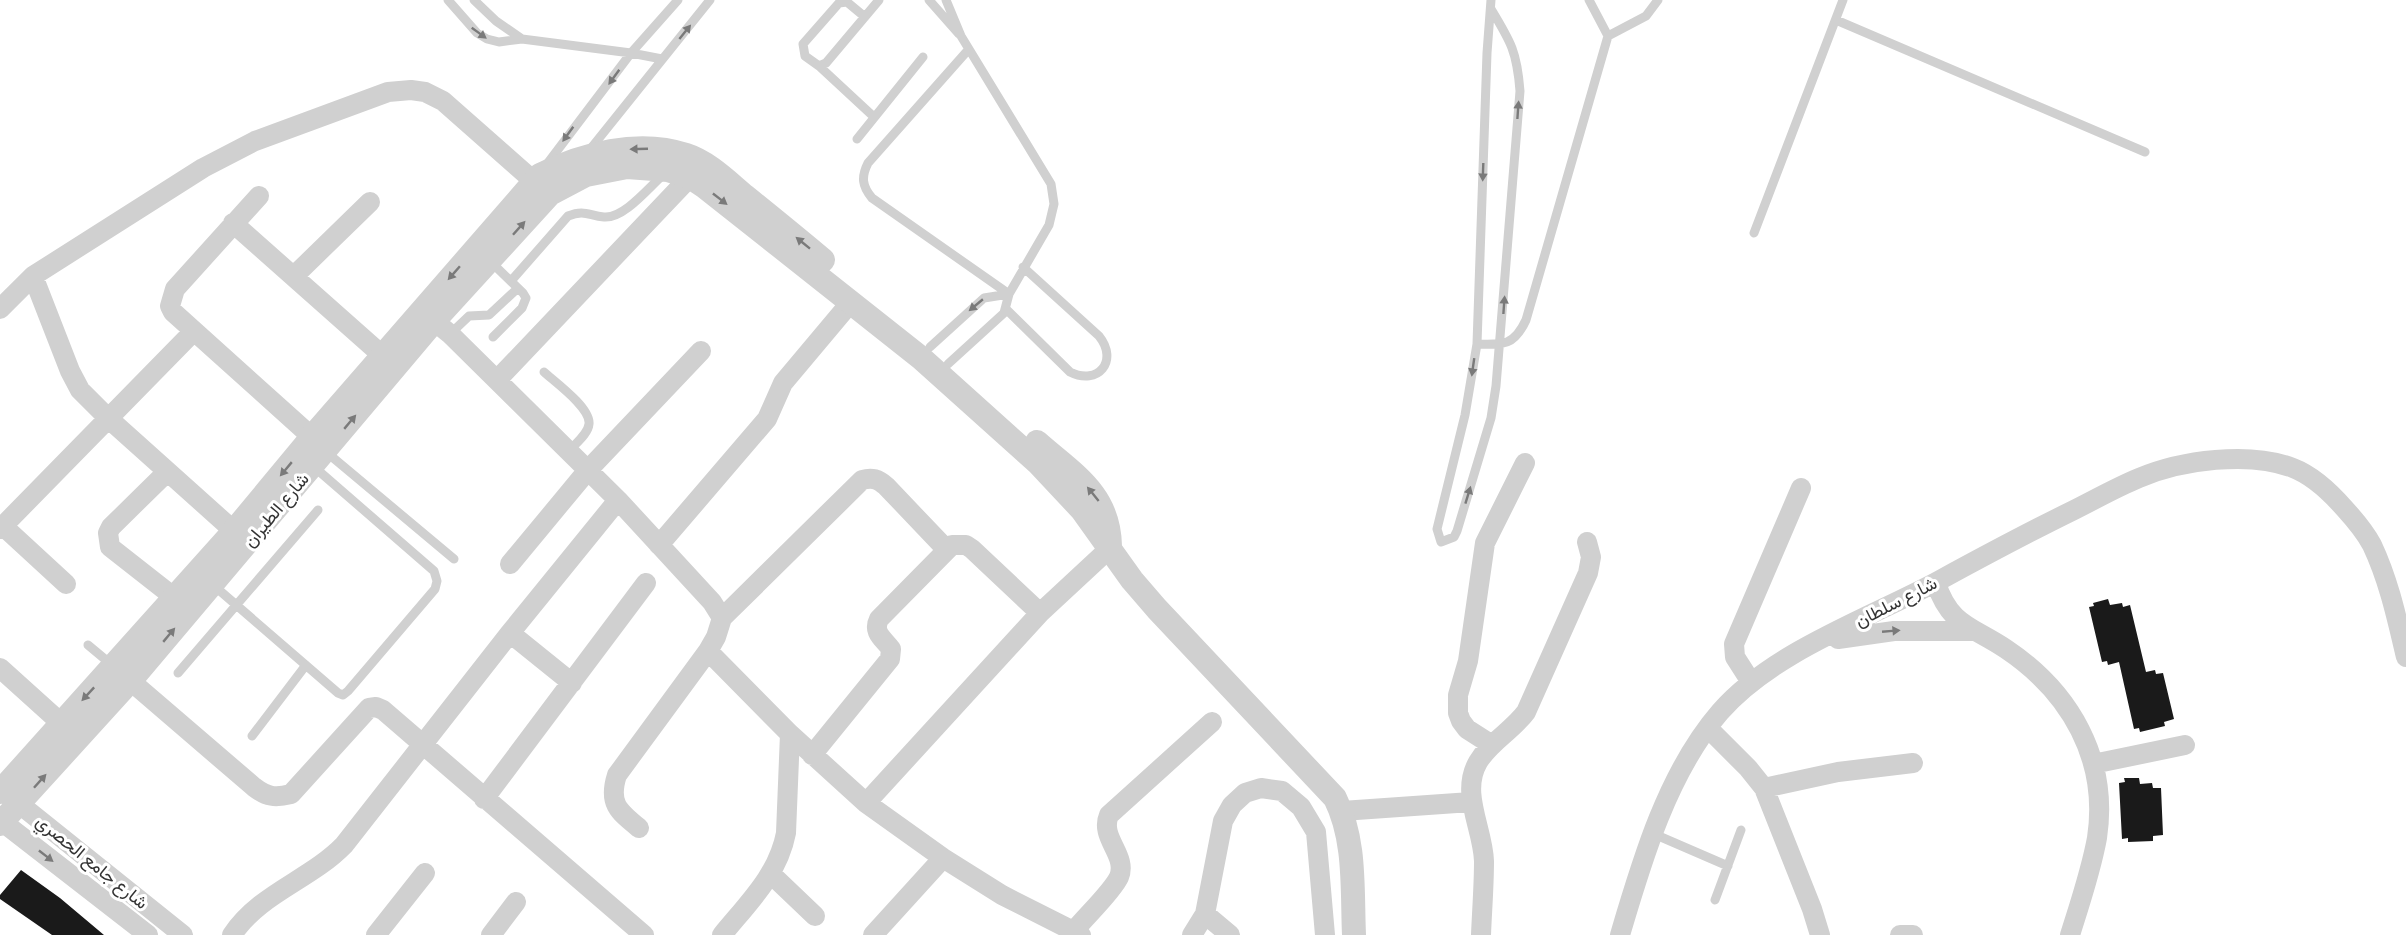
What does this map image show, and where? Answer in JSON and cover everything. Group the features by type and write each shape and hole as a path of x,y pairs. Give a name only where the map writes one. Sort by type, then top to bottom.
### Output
{"street":[{"path":"0,309 33,276 225,154 281,129 388,92 411,90 425,92 443,101 541,183 567,183 606,170 648,167 679,174 705,187 851,302 926,353 948,364 1090,488 1106,512 1110,548 1040,613 867,803"},
{"path":"541,183 584,158 632,148 651,148 687,155 702,162 926,353 1038,463 1082,510 1156,609 1335,798 1342,811 1350,850 1354,935"},
{"path":"497,380 679,174"},
{"name":"شارع الطيران","path":"1,822 7,795 61,723 122,673 175,598 234,531 442,328 541,183"},
{"name":"شارع الطيران","path":"7,795 122,673 212,584 317,452 382,356 541,183"},
{"path":"259,196 175,289 170,306 173,312 317,452"},
{"path":"294,276 370,202"},
{"path":"233,223 382,356"},
{"path":"33,276 70,371 81,390 109,419 234,531"},
{"path":"658,544 767,419 783,383 851,302"},
{"path":"442,328 570,450 712,602 722,618"},
{"path":"66,584 2,527 194,331"},
{"path":"510,564 588,470 701,351"},
{"name":"شارع سلطان","path":"1620,935 1654,834 1682,766 1720,712 1751,682 1813,644 1936,583 2030,531 2142,477 2185,464 2253,459 2292,467 2314,480 2334,497 2370,543 2391,595 2406,657"},
{"path":"1492,745 1467,729 1461,722 1458,713 1458,695 1468,661 1485,543 1525,464"},
{"path":"167,472 111,527 107,540 110,547 175,598"},
{"path":"639,828 615,804 612,790 617,775 708,651 716,637 722,618 862,480 870,478 879,480 947,549"},
{"path":"1751,682 1735,657 1734,644 1801,488"},
{"path":"232,935 253,910 332,858 344,845 510,633 618,500"},
{"path":"1481,935 1484,858 1479,827 1471,802 1472,780 1477,764 1492,745 1517,724 1532,699 1588,573 1591,557 1587,542"},
{"path":"812,754 890,659 891,649 877,632 879,619 952,545 966,545 1040,613"},
{"path":"484,798 646,583"},
{"path":"1936,583 1941,598 1950,612 1962,623 2012,653 2043,680 2082,730 2093,764 2098,794 2097,837 2070,935"},
{"path":"1813,644 1894,631 1976,631"},
{"path":"510,633 572,683"},
{"path":"708,651 790,734 867,803 943,858 1024,908 1077,933 1119,877 1120,861 1106,826 1109,815 1212,722"},
{"path":"0,668 61,723"},
{"path":"122,673 265,795 278,798 291,794 369,708 376,707 383,710 484,798 622,928 644,935"},
{"path":"1708,728 1748,768 1764,788 1820,935"},
{"path":"722,935 771,874 783,849 786,833 790,734"},
{"path":"2093,764 2185,745"},
{"path":"1764,788 1838,772 1913,763"},
{"path":"1192,935 1206,914 1218,838 1223,821 1232,805 1245,793 1261,788 1282,791 1301,807 1316,832 1325,935"},
{"name":"شارع جامع الحصري","path":"7,795 183,935"},
{"path":"1342,811 1471,802"},
{"name":"شارع جامع الحصري","path":"1,822 148,935"},
{"path":"873,935 943,858"},
{"path":"376,935 425,873"},
{"path":"771,874 815,916"},
{"path":"491,935 516,902"},
{"path":"1206,914 1230,935"},
{"path":"1900,935 1913,935"}],"lane":[{"path":"448,0 477,33 487,39 511,42 522,39 662,59"},
{"path":"474,0 496,21 522,39"},
{"path":"541,183 572,129 631,53 678,0"},
{"path":"584,158 710,0"},
{"path":"819,66 826,63 879,0"},
{"path":"929,0 961,36"},
{"path":"946,0 961,36 1051,184 1053,194 1053,214 1049,225 1008,294 1006,309 948,364"},
{"path":"1477,344 1501,345 1519,334 1526,320 1608,36 1589,0"},
{"path":"1608,36 1646,16 1658,0"},
{"path":"1754,232 1843,0"},
{"path":"865,17 847,2 837,4 804,44 805,56 874,117"},
{"path":"1491,5 1513,45 1520,91 1501,345 1491,418 1460,520 1454,537 1441,542 1437,529 1465,415 1477,344 1487,53 1491,5"},
{"path":"1836,20 2145,152"},
{"path":"969,50 868,163 863,180 865,189 872,198 1008,294"},
{"path":"857,139 922,57"},
{"path":"442,328 469,316 489,315 568,216 586,212 603,217 620,214 679,174"},
{"path":"489,260 524,292 525,303 493,337"},
{"path":"1006,309 1070,372 1089,377 1099,372 1105,364 1108,354 1106,344 1023,267"},
{"path":"926,353 984,298 1008,294"},
{"path":"544,372 582,407 588,416 589,425 586,433 570,450"},
{"path":"317,452 454,559"},
{"path":"212,584 338,693 346,693 435,589 437,581 434,571 317,452"},
{"path":"178,673 318,510"},
{"path":"88,645 122,673"},
{"path":"252,736 306,665"},
{"path":"1715,900 1741,830"},
{"path":"1654,834 1728,866"}],"building":[{"path":"2108,599 2110,605 2122,603 2123,607 2130,605 2146,672 2155,670 2156,674 2163,673 2174,719 2164,722 2165,726 2140,732 2139,728 2134,729 2119,662 2108,665 2107,661 2102,662 2089,607 2094,606 2093,603"},
{"path":"2124,778 2139,778 2140,784 2152,783 2153,788 2161,788 2163,835 2153,836 2153,841 2128,842 2128,838 2122,839 2119,783 2125,782"},
{"path":"21,870 60,898 104,935 52,935 0,899 0,895"}]}
